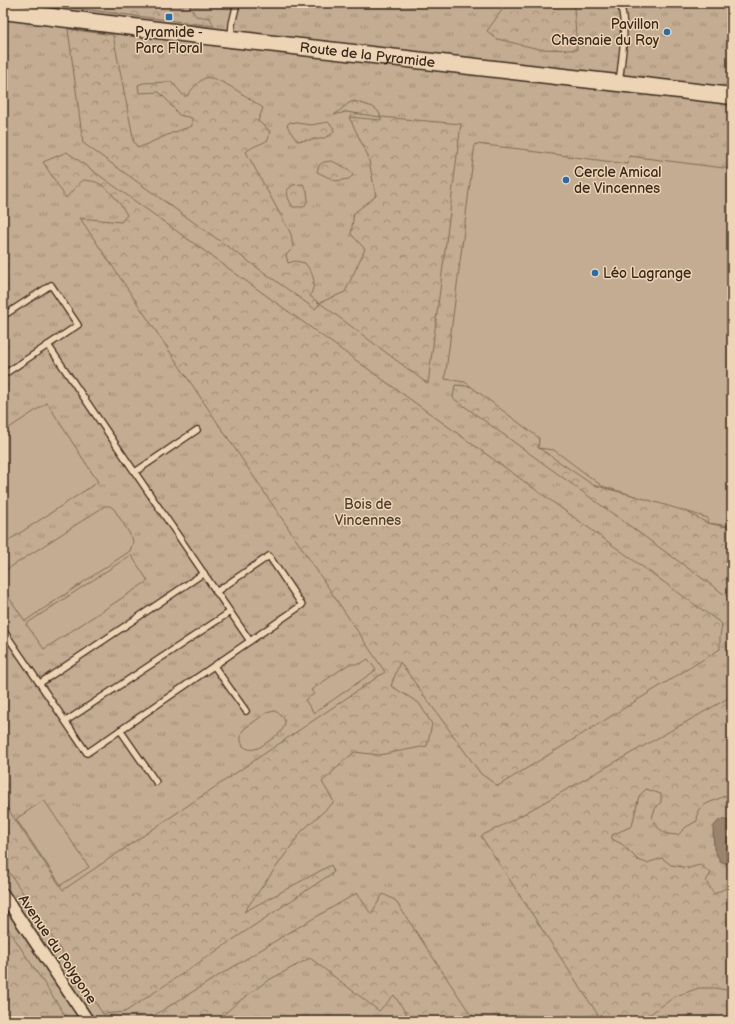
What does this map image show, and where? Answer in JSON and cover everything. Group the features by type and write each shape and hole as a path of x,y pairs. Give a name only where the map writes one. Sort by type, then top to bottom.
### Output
{"street":[{"name":"Route de la Pyramide","path":"3,11 231,39 732,96"},
{"name":"Avenue du Polygone","path":"3,894 88,1021"}],"lane":[{"path":"231,39 232,24 237,3"},
{"path":"619,83 624,32 624,15 621,6"},
{"path":"3,316 51,285 78,325 3,376"},
{"path":"48,345 250,641"},
{"path":"134,472 197,430"},
{"path":"3,630 87,752 302,605 269,556 216,592"},
{"path":"40,683 204,573"},
{"path":"66,721 230,612"},
{"path":"214,666 246,711"},
{"path":"120,730 156,782"}],"green space":[{"name":"Bois de Vincennes","path":"3,3 732,3 732,1021 3,1021"},
{"path":"65,3 192,3 190,7 196,16 210,18 214,26 66,7"},
{"path":"507,3 579,3 574,6 577,50 539,49 497,39 487,31"},
{"path":"68,29 113,35 134,142 138,148 192,126 192,118 179,115 159,92 139,93 138,85 143,83 171,82 184,96 187,96 200,81 205,78 210,78 226,84 263,108 258,121 270,131 268,140 246,152 291,234 293,248 286,255 288,263 295,261 305,263 314,279 310,296 319,303 345,292 365,249 351,234 354,213 376,196 368,156 349,117 381,120 381,117 461,124 428,384 320,303 315,309 83,143"},
{"path":"354,101 373,107 378,111 381,117 346,112 334,115 349,103"},
{"path":"290,122 311,125 328,122 333,127 334,132 317,140 297,141 287,125"},
{"name":"Léo Lagrange","path":"475,144 628,164 629,156 732,169 732,526 707,523 708,518 602,486 554,450 538,448 539,438 465,382 445,379"},
{"path":"67,152 722,624 720,649 498,786 481,774 400,662 391,686 419,703 432,724 427,746 379,755 354,752 322,782 334,802 302,831 244,912 331,865 334,872 125,1012 103,1014 3,863 3,802 63,890 385,672 80,218 121,222 127,215 122,207 104,186 92,181 84,180 79,183 66,198 43,162"},
{"path":"332,161 348,169 353,175 349,179 336,181 317,172 322,163"},
{"path":"303,184 307,191 308,200 304,207 293,207 288,198 287,190 293,185"},
{"path":"455,385 514,391 538,414 539,448 593,485 678,507 707,523 732,528 732,600 453,398"},
{"path":"47,403 98,482 3,544 3,432"},
{"path":"105,506 110,506 114,509 132,538 133,542 130,551 25,621 3,589 3,572"},
{"path":"131,555 148,581 44,649 26,624"},
{"path":"368,659 376,670 314,713 305,700 314,694 311,690 349,664 360,664"},
{"path":"732,696 732,799 725,796 706,804 698,810 697,821 686,827 678,835 667,834 658,828 652,818 655,809 661,802 661,794 646,789 639,796 632,826 612,835 612,839 622,844 638,860 647,863 662,858 671,865 689,868 700,865 711,873 706,881 714,894 732,885 732,991 715,988 699,988 676,996 640,1021 602,1021 481,836 511,821"},
{"path":"275,711 281,715 284,720 284,728 260,747 251,749 244,746 242,744 241,736 244,729 266,713"},
{"path":"44,800 89,867 61,885 16,819"},
{"path":"357,893 371,914 383,894 395,900 475,1021 411,1021 394,995 379,1011 310,958 267,981 238,1002 222,1016 209,1021 145,1021 285,935"},
{"path":"3,921 69,1021 3,1021"}],"shaded area":[{"path":"720,819 732,822 732,866 720,861 714,849 713,827"}],"place":[{"name":"Pyramide - Parc Floral","path":"169,17"},
{"name":"Pavillon Chesnaie du Roy","path":"667,32"},
{"name":"Cercle Amical de Vincennes","path":"566,180"},
{"name":"Léo Lagrange","path":"595,273"}]}
